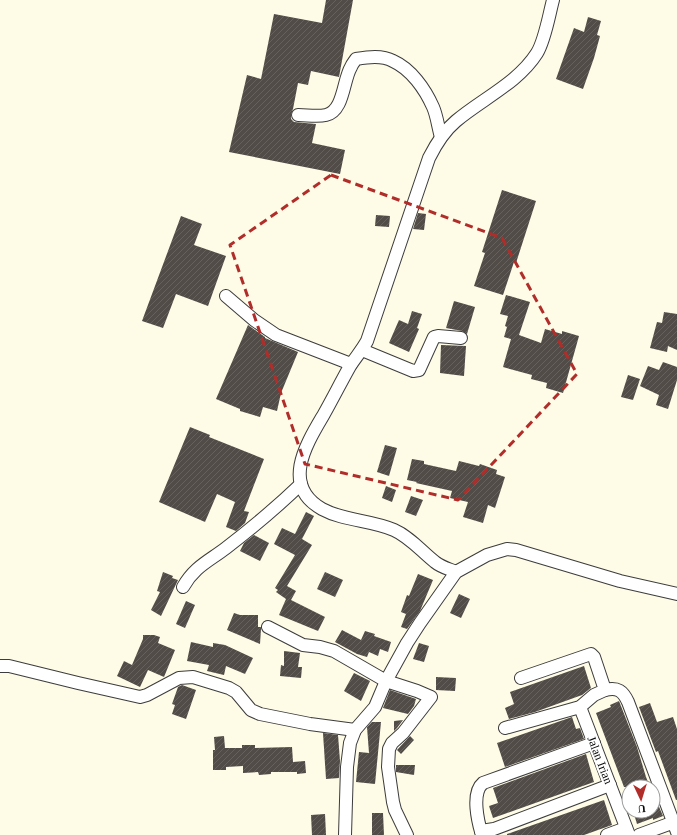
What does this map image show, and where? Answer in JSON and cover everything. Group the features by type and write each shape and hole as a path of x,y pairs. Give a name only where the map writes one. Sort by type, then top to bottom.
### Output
{"street":[{"path":"456,572 444,568 435,562 403,534 392,529 334,515 320,508 312,501 301,484 301,464 303,452 351,364 367,341 428,158 441,137 454,122 515,78 529,64 538,51 553,0"},
{"path":"298,115 318,116 327,115 333,112 343,94 350,68 356,59 369,57 381,58 392,60 406,69 423,89 434,108 441,137"},
{"path":"226,296 254,320 276,335 351,364"},
{"path":"362,350 413,371 417,371 419,370 434,338 438,336 461,338"},
{"path":"184,587 188,578 196,569 226,548 267,515 301,484"},
{"path":"345,835 347,767 350,743 355,730 375,706 386,681 420,623 456,572 487,555 507,549 516,550 620,581 677,594"},
{"path":"268,626 304,645 334,651 386,681 431,697 403,733 392,743 389,749 388,767 393,802 395,810 407,835"},
{"path":"521,678 591,654 594,657 605,690"},
{"path":"0,666 9,666 140,697 147,695 179,678 193,677 229,688 236,692 251,710 260,714 310,724 355,730"},
{"path":"505,728 580,707 594,695 605,690 619,690 624,694 676,825 639,835"},
{"name":"Jalan Irian","path":"580,707 628,831"},
{"path":"594,743 483,783 479,788 476,806 481,833 610,785"},
{"path":"607,835 628,831"}],"highlighted area":[{"path":"331,175 502,238 577,374 458,500 305,464 230,245"}],"building":[{"path":"326,0 353,0 339,77 311,71 308,85 298,83 291,119 294,122 316,124 312,143 345,150 340,174 229,152 247,75 261,79 274,14 322,23"},
{"path":"588,17 601,21 597,35 600,36 583,89 556,79 574,28 584,32"},
{"path":"502,190 536,201 516,263 514,262 503,295 474,286 485,253 482,252"},
{"path":"418,213 426,214 424,230 413,229"},
{"path":"376,215 390,216 389,227 375,226"},
{"path":"181,216 202,224 194,245 226,256 208,306 176,294 163,328 142,321"},
{"path":"506,295 530,302 519,335 541,343 545,329 562,334 562,331 579,336 563,393 546,388 547,383 531,379 532,375 503,367 511,339 504,337 508,316 500,314"},
{"path":"454,301 475,307 467,334 462,331 446,328"},
{"path":"412,311 422,314 417,328 419,329 409,352 389,343 399,320 408,324"},
{"path":"664,312 677,314 677,350 668,346 667,352 650,348 657,322 662,323"},
{"path":"248,325 265,338 298,352 281,393 277,411 263,407 260,417 240,411 240,409 216,399"},
{"path":"441,345 466,346 464,376 440,373"},
{"path":"663,362 677,367 677,380 668,409 656,405 659,395 640,386 648,366 659,370"},
{"path":"628,375 640,379 633,400 621,397"},
{"path":"190,427 210,435 209,437 264,459 244,511 249,512 245,523 236,531 226,527 235,502 217,494 205,522 159,502"},
{"path":"385,445 397,448 389,476 377,472"},
{"path":"412,459 424,461 424,464 456,471 459,461 479,466 480,464 497,470 496,474 505,477 495,508 488,505 483,523 463,517 468,502 450,498 452,491 407,480"},
{"path":"386,486 396,490 392,502 382,498"},
{"path":"411,496 423,500 416,516 405,512"},
{"path":"306,512 314,516 302,539 312,545 287,586 296,591 291,600 325,617 318,631 279,615 286,599 276,592 278,590 275,588 295,555 274,544 282,528 295,534"},
{"path":"254,535 269,543 260,561 240,551 244,543"},
{"path":"163,572 178,580 161,616 151,610 160,592 157,591"},
{"path":"325,572 343,580 335,597 317,589"},
{"path":"418,574 433,580 420,611 407,629 401,627 406,614 401,612 407,595 409,596"},
{"path":"459,594 470,599 461,618 450,613"},
{"path":"186,601 195,605 185,628 176,624"},
{"path":"234,613 240,615 258,615 258,627 261,627 260,644 227,630"},
{"path":"342,630 361,640 365,631 375,634 374,636 391,642 388,652 380,649 378,656 369,652 367,657 357,654 335,642"},
{"path":"143,635 154,635 160,637 158,643 175,650 164,677 148,670 140,687 117,676 124,661 132,665 143,639"},
{"path":"191,642 213,647 213,643 225,645 253,658 245,674 226,666 224,675 207,671 209,665 187,661"},
{"path":"419,643 429,646 424,662 413,659"},
{"path":"284,651 300,653 298,667 302,667 301,678 280,676 281,665 284,666"},
{"path":"584,666 591,688 582,695 535,712 509,719 505,708 514,704 510,692"},
{"path":"354,673 370,681 361,701 344,691"},
{"path":"436,677 456,678 455,691 436,690"},
{"path":"182,685 196,690 186,719 172,714 175,705 172,704 178,687"},
{"path":"390,690 416,699 414,706 408,714 383,708"},
{"path":"619,701 637,747 647,779 621,779 596,713 611,707 610,705"},
{"path":"650,703 657,722 673,717 677,729 677,800 658,751 656,752 639,707"},
{"path":"572,717 576,729 580,728 584,739 505,767 497,743"},
{"path":"403,720 397,728 394,731 394,721"},
{"path":"372,722 381,722 375,784 356,782 359,752 369,753 367,727"},
{"path":"323,733 338,735 340,761 339,778 326,779"},
{"path":"224,736 225,748 242,748 242,745 255,745 255,748 292,747 293,762 305,761 306,773 297,774 297,772 271,772 271,774 259,775 258,772 243,773 243,766 226,767 226,770 213,770 213,750 215,750 214,737"},
{"path":"410,736 414,740 401,754 397,750"},
{"path":"586,754 594,782 493,818 489,806 498,803 493,788"},
{"path":"396,765 415,765 414,775 396,772"},
{"path":"604,800 612,825 584,835 507,835 507,834"},
{"path":"372,813 383,813 384,835 372,835"},
{"path":"325,814 326,835 312,835 311,815"},
{"path":"635,819 650,819 637,824"}]}
